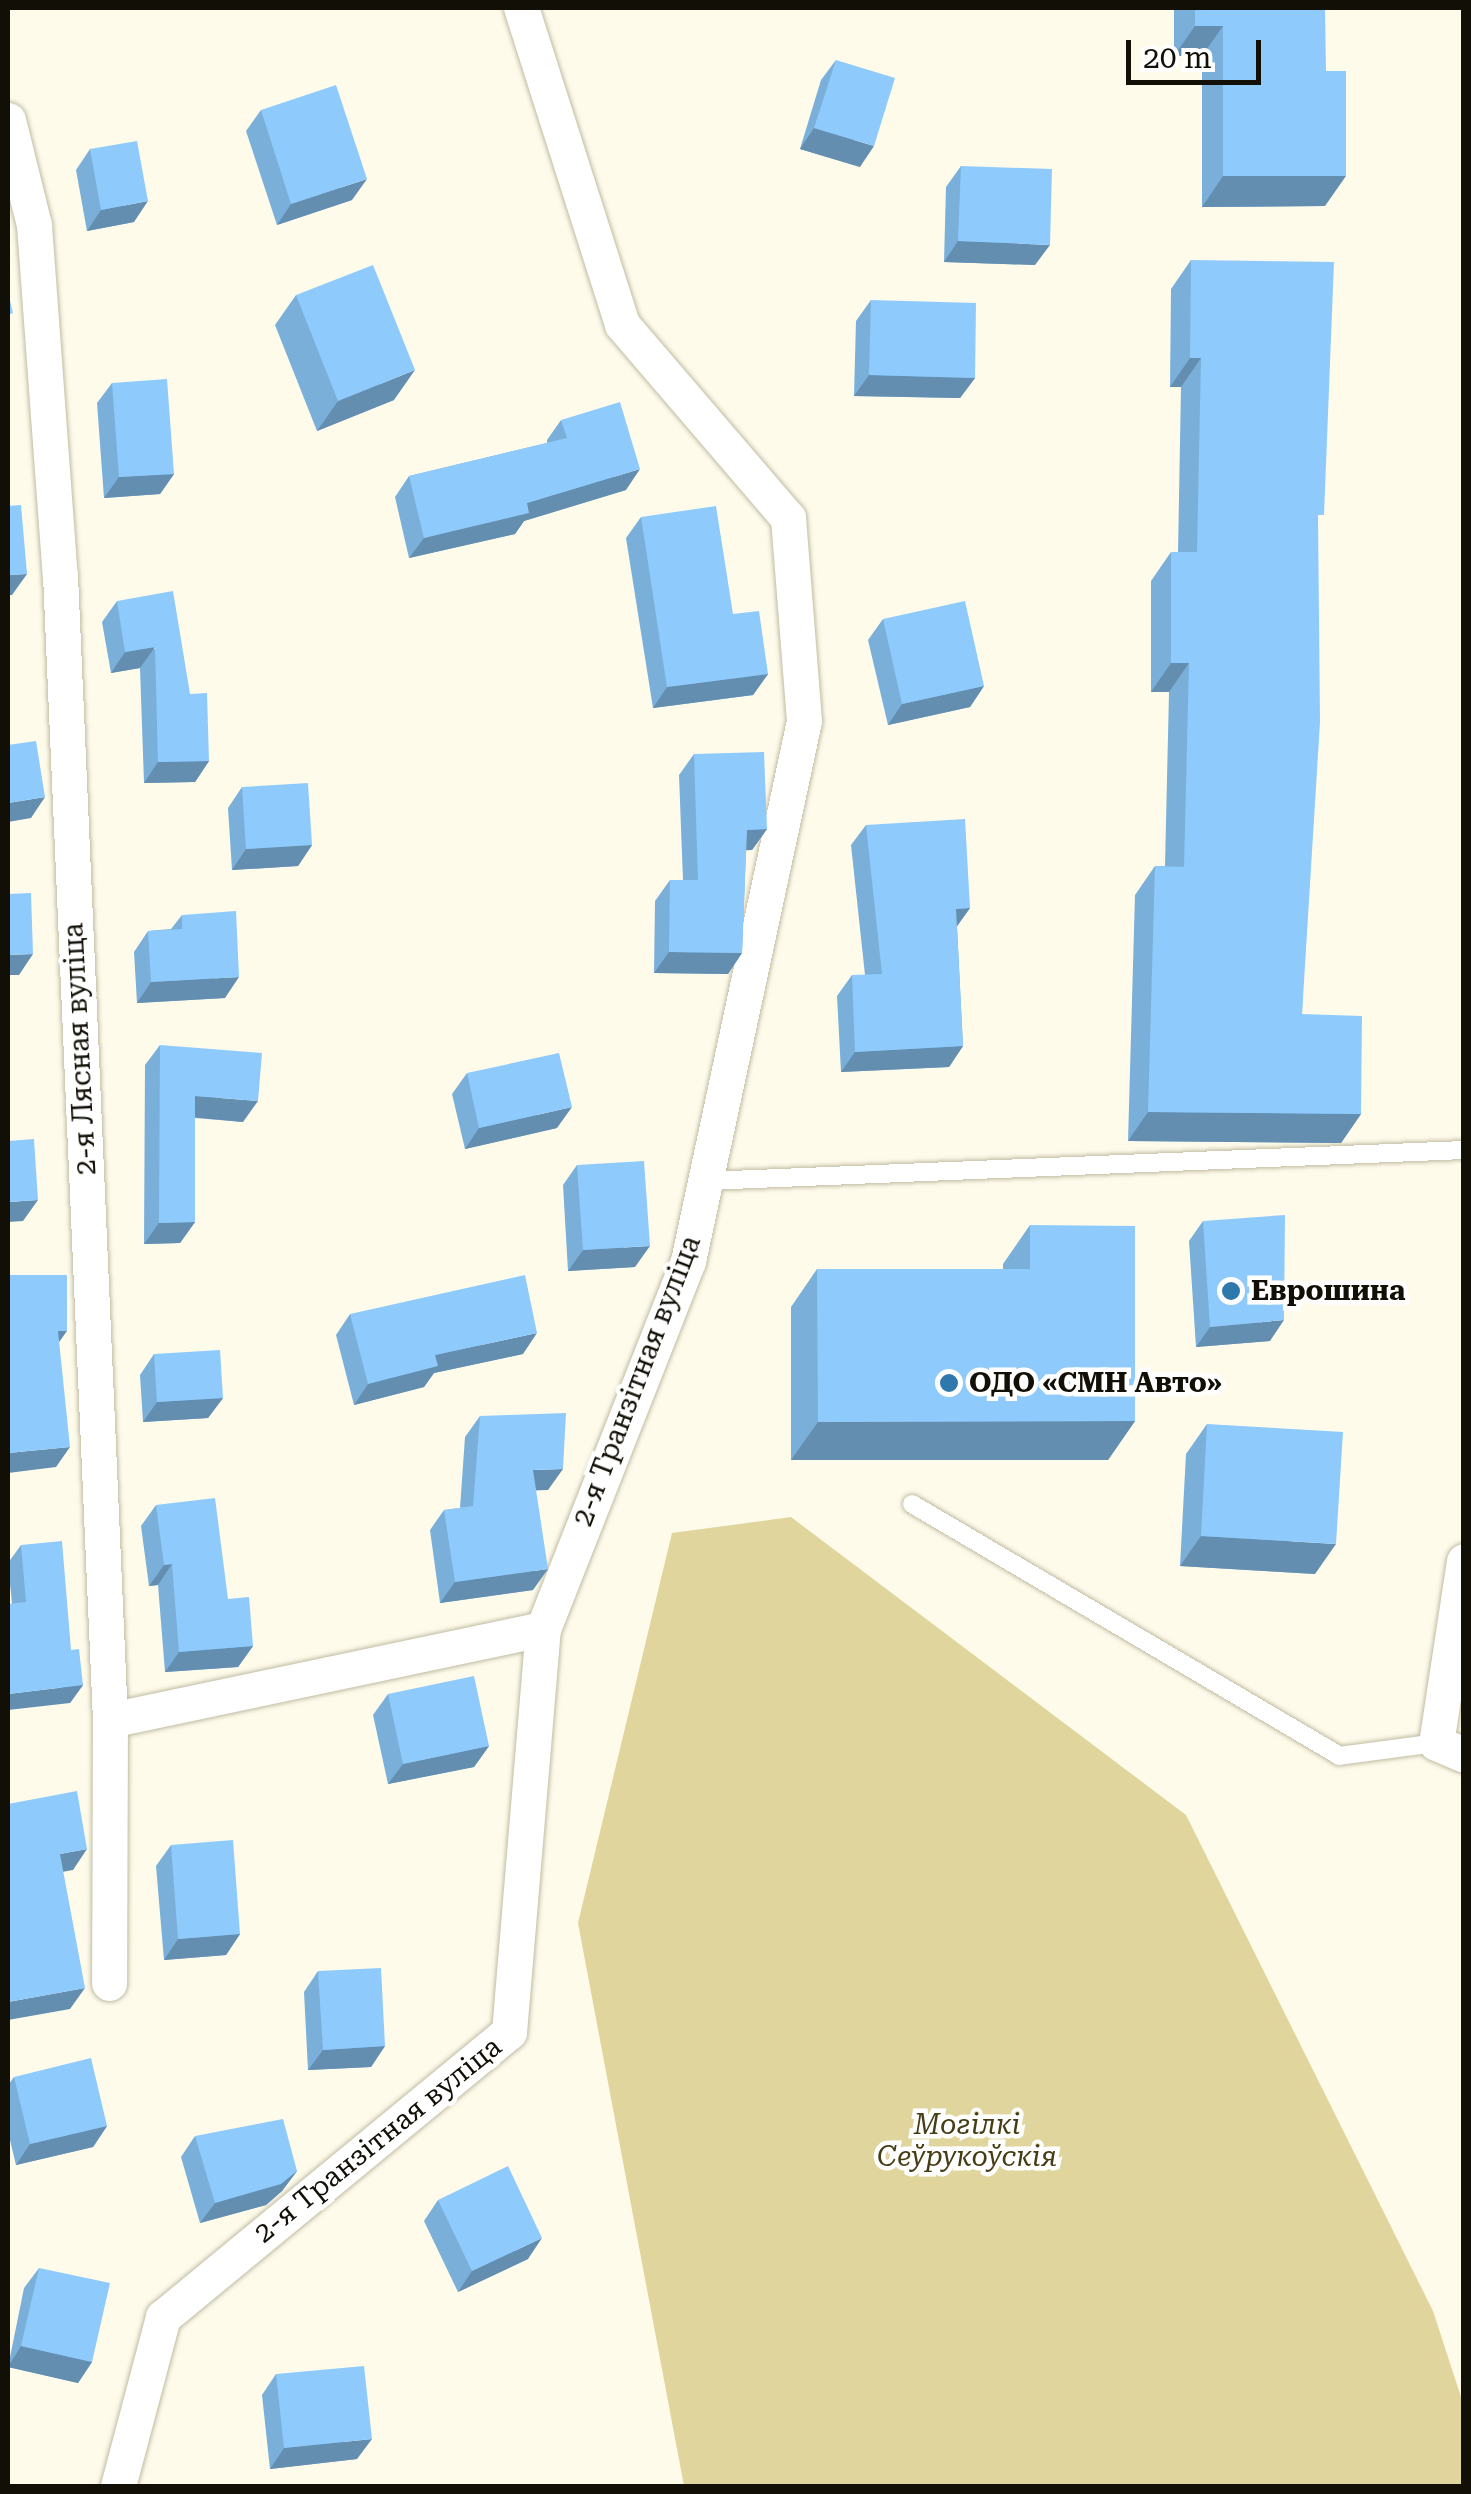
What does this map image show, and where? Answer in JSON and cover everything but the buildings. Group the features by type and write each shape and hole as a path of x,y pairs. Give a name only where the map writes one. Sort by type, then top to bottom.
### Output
{"street":[{"name":"2-я Транзітная вуліца","path":"118,2486 163,2317 509,2032 542,1629 688,1261 804,722 788,518 622,324 522,8"},
{"name":"2-я Лясная вуліца","path":"8,120 34,225 60,574 110,1720 109,1983"},
{"path":"1450,1749 1464,1560"},
{"path":"110,1720 542,1629"}],"lane":[{"path":"706,1181 1464,1150"},
{"path":"912,1504 1339,1756 1450,1749"}],"green space":[{"name":"Могілкі Сеўрукоўскія","path":"791,1517 1186,1815 1433,2311 1463,2403 1463,2486 684,2486 578,1923 672,1533"}],"place":[{"name":"Еврошина","path":"1231,1291"},
{"name":"ОДО «СМН Авто»","path":"949,1383"}]}
